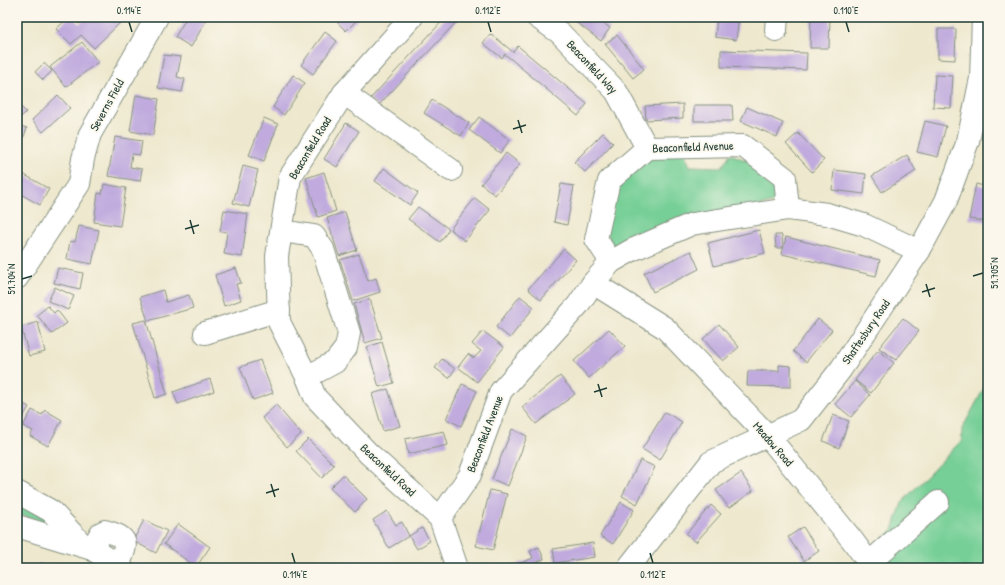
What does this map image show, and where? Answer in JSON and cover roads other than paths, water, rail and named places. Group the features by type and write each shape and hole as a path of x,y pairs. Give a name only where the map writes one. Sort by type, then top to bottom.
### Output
{"street":[{"name":"Severns Field","path":"17,278 79,184 83,160 90,134 157,17"},
{"name":"Beaconfield Road","path":"412,17 344,93 290,177 277,256 279,322 315,396 362,447 440,518 457,568"},
{"name":"Beaconfield Way","path":"537,17 560,33 616,92 647,148"},
{"name":"Shaftesbury Road","path":"628,568 710,462 801,420 841,370 919,251 946,201 968,140 981,78 983,17"},
{"path":"344,93 451,170"},
{"name":"Beaconfield Avenue","path":"612,262 596,238 610,181 647,148 743,146 786,178 788,209"},
{"name":"Beaconfield Avenue","path":"440,518 470,475 501,390 578,306 593,282 612,262 632,250 692,224 788,209 827,214 864,225 919,251"},
{"path":"282,231 314,236 323,249 349,334 346,348 335,362 307,377"},
{"name":"Meadow Road","path":"593,282 665,328 768,436 853,540 869,563 938,502"},
{"path":"205,333 279,310"},
{"path":"17,492 51,511 88,548"},
{"path":"17,526 88,548 120,567"}]}
